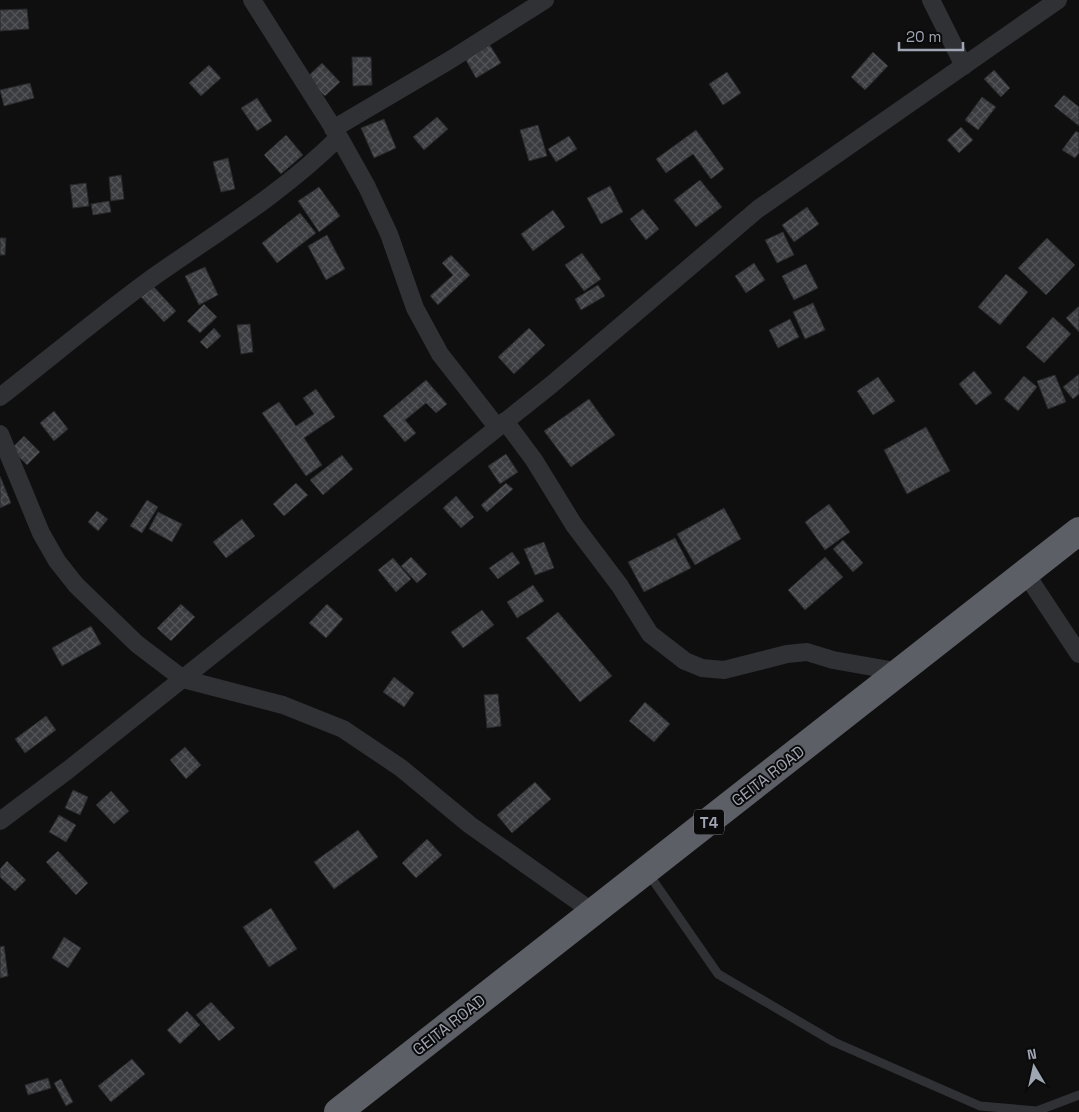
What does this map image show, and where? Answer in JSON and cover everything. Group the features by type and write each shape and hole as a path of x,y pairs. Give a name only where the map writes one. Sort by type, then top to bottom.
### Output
{"highway":[{"name":"GEITA ROAD","path":"338,1112 1079,531"}],"street":[{"path":"252,0 336,133 389,234 415,308 440,354 534,460 574,525 620,586 650,634 685,661 702,668 724,670 787,654 807,652 833,660 901,672"},
{"path":"0,398 151,279 255,209 315,161 336,133 545,0"},
{"path":"931,0 964,66"},
{"path":"0,821 183,679 501,424 758,210 1058,0"},
{"path":"0,434 41,533 57,562 76,585 137,644 183,679 283,705 343,729 402,768 470,825 593,912"},
{"path":"1026,574 1079,654"}],"lane":[{"path":"647,870 718,974 834,1042 980,1106 1037,1111 1079,1095"}],"building":[{"path":"27,9 29,29 0,31 0,10"},
{"path":"486,39 501,63 476,78 462,53"},
{"path":"873,52 888,66 865,90 851,77"},
{"path":"352,57 371,57 372,85 353,86"},
{"path":"322,63 340,82 325,96 306,78"},
{"path":"209,65 221,78 201,96 189,83"},
{"path":"994,70 1010,88 1001,97 984,79"},
{"path":"727,72 741,93 723,105 709,84"},
{"path":"30,83 34,98 4,106 0,90"},
{"path":"1064,95 1079,107 1079,126 1054,106"},
{"path":"982,97 996,107 978,130 965,120"},
{"path":"257,98 272,121 257,131 241,108"},
{"path":"437,117 448,129 424,150 413,137"},
{"path":"384,119 396,148 374,158 361,128"},
{"path":"538,125 547,156 529,161 520,130"},
{"path":"961,127 973,140 959,153 947,140"},
{"path":"696,130 724,169 711,179 693,154 666,173 656,159"},
{"path":"1076,131 1079,133 1079,153 1075,158 1062,150"},
{"path":"286,135 303,155 281,174 264,155"},
{"path":"569,136 577,149 556,162 548,149"},
{"path":"228,158 235,189 221,192 213,162"},
{"path":"121,175 124,199 111,201 109,177"},
{"path":"700,180 722,207 696,227 674,200"},
{"path":"86,183 89,206 73,208 70,185"},
{"path":"610,186 623,212 601,224 587,198"},
{"path":"319,187 340,216 319,232 298,201"},
{"path":"109,201 111,212 93,215 91,204"},
{"path":"807,207 819,224 794,242 782,225"},
{"path":"643,209 659,229 646,240 630,219"},
{"path":"553,210 565,227 533,251 521,234"},
{"path":"300,213 316,233 277,263 262,243"},
{"path":"783,232 794,255 777,263 765,240"},
{"path":"327,235 345,269 326,280 308,246"},
{"path":"0,238 6,238 5,255 0,255"},
{"path":"1047,238 1075,265 1046,295 1018,268"},
{"path":"582,253 601,279 584,291 565,265"},
{"path":"451,255 470,275 438,305 430,296 453,275 442,263"},
{"path":"754,263 765,280 746,293 735,276"},
{"path":"806,264 818,288 794,300 782,276"},
{"path":"205,267 218,295 199,305 185,276"},
{"path":"1006,274 1028,292 1000,325 978,307"},
{"path":"598,285 605,296 581,310 575,299"},
{"path":"153,286 176,311 164,322 141,297"},
{"path":"813,303 825,330 805,339 793,312"},
{"path":"204,304 217,317 200,333 187,321"},
{"path":"1079,306 1079,332 1066,318"},
{"path":"1053,317 1071,334 1044,363 1026,347"},
{"path":"790,319 799,337 778,348 769,330"},
{"path":"250,324 253,352 241,354 237,325"},
{"path":"214,328 221,336 207,349 200,342"},
{"path":"529,328 545,345 514,374 498,357"},
{"path":"974,371 992,393 976,405 959,384"},
{"path":"1079,374 1079,394 1073,399 1063,387"},
{"path":"1055,375 1066,402 1048,409 1037,381"},
{"path":"1024,376 1037,387 1018,411 1004,399"},
{"path":"878,377 895,401 873,415 857,391"},
{"path":"426,380 447,404 436,413 426,403 405,420 416,433 405,442 383,416"},
{"path":"316,389 335,417 304,438 322,465 306,476 262,413 279,402 296,426 314,414 303,398"},
{"path":"589,399 615,435 571,467 544,431"},
{"path":"54,411 68,429 54,441 40,423"},
{"path":"926,427 950,471 907,494 884,450"},
{"path":"24,436 40,452 27,465 11,449"},
{"path":"506,454 518,472 500,484 488,466"},
{"path":"342,455 353,469 323,495 310,480"},
{"path":"0,476 11,503 0,508"},
{"path":"296,483 308,495 284,516 273,504"},
{"path":"506,483 513,489 487,512 481,505"},
{"path":"456,496 474,517 461,528 443,508"},
{"path":"147,500 158,507 142,533 130,526"},
{"path":"829,504 850,532 825,550 805,522"},
{"path":"724,508 741,539 695,565 677,534"},
{"path":"97,511 108,519 98,531 88,522"},
{"path":"158,512 182,524 172,542 149,529"},
{"path":"242,519 255,536 226,558 213,542"},
{"path":"675,538 691,568 644,592 628,562"},
{"path":"843,540 863,563 853,572 833,549"},
{"path":"544,542 554,568 535,575 524,549"},
{"path":"512,552 520,563 498,579 489,568"},
{"path":"411,557 427,574 417,583 401,566"},
{"path":"825,557 843,577 805,610 788,590"},
{"path":"393,558 411,579 396,592 378,570"},
{"path":"533,585 544,601 517,618 507,602"},
{"path":"181,604 195,617 171,641 157,628"},
{"path":"327,604 343,619 326,638 309,623"},
{"path":"482,610 494,625 463,648 451,632"},
{"path":"558,612 612,676 580,702 526,638"},
{"path":"91,626 101,644 62,666 52,648"},
{"path":"394,677 414,693 404,707 383,692"},
{"path":"498,694 501,726 487,728 484,695"},
{"path":"645,702 670,724 654,742 629,721"},
{"path":"46,716 56,730 25,753 15,739"},
{"path":"185,747 201,765 186,779 170,760"},
{"path":"535,782 551,799 512,833 497,815"},
{"path":"73,790 88,797 80,815 65,808"},
{"path":"111,791 129,811 114,824 96,805"},
{"path":"59,815 76,825 66,842 49,832"},
{"path":"358,830 378,857 334,889 314,862"},
{"path":"427,839 442,855 416,878 402,863"},
{"path":"58,851 88,883 76,895 46,862"},
{"path":"7,861 26,880 15,891 0,877 0,869"},
{"path":"271,908 297,949 269,967 243,927"},
{"path":"64,937 81,948 68,968 52,958"},
{"path":"4,946 8,976 0,978 0,947"},
{"path":"211,1002 235,1028 219,1041 196,1015"},
{"path":"187,1011 200,1025 180,1044 167,1030"},
{"path":"132,1059 145,1074 111,1102 98,1086"},
{"path":"48,1078 51,1088 28,1095 25,1085"},
{"path":"61,1079 73,1102 66,1106 54,1083"}]}
